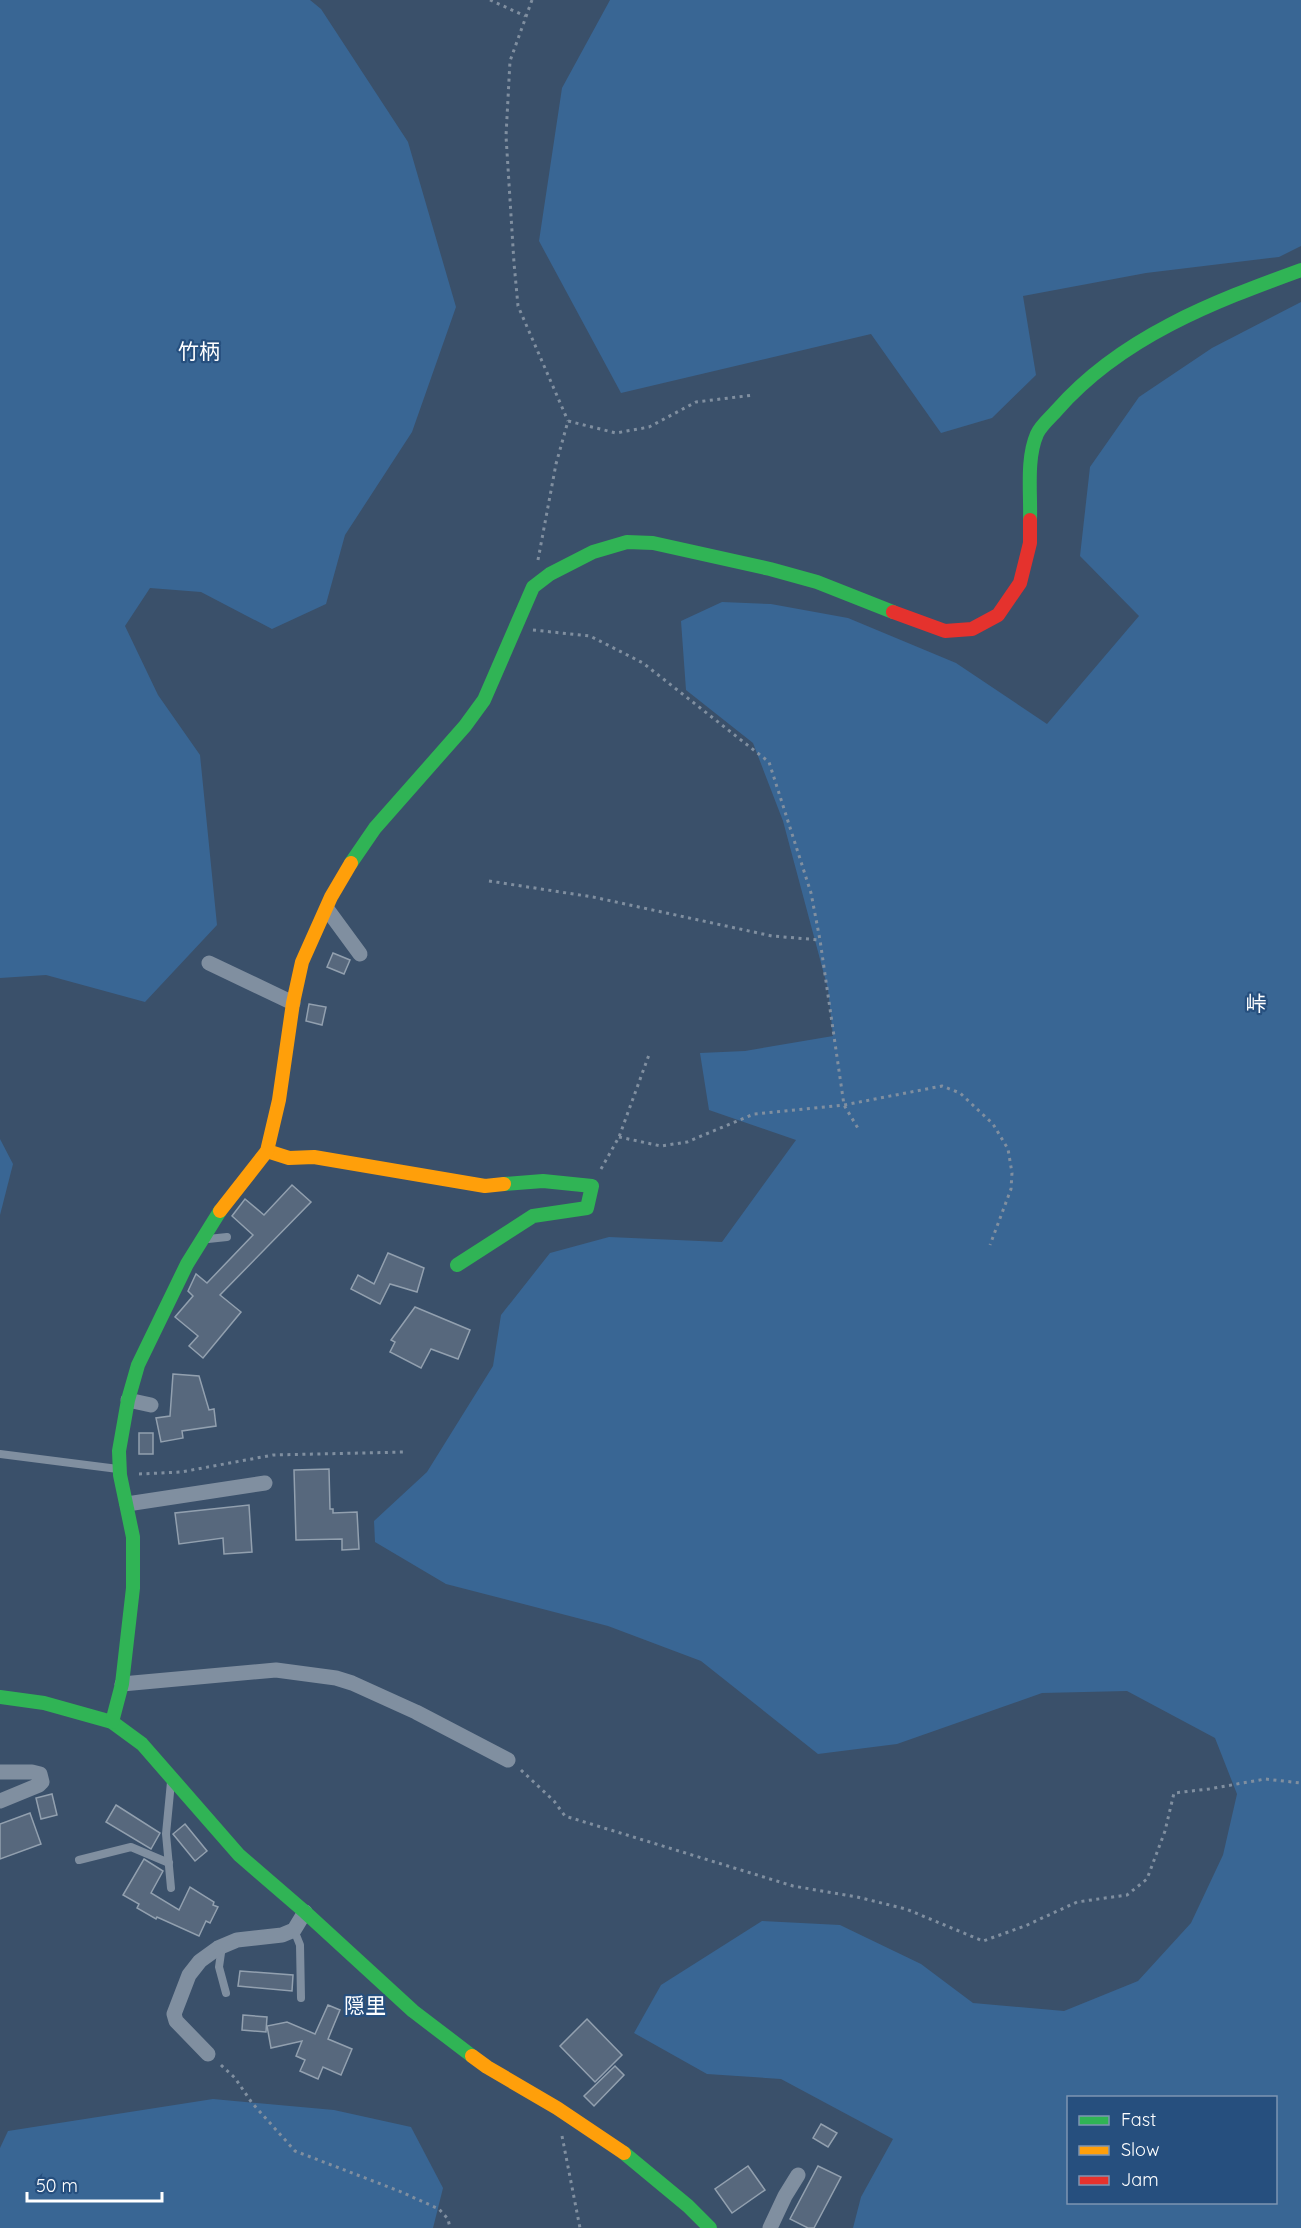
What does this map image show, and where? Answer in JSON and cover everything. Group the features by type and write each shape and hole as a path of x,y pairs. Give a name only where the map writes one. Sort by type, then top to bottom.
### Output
{"street":[{"path":"112,1722 122,1684 133,1588 133,1537 120,1472 119,1451 128,1400 138,1365 187,1264 224,1205 267,1151 279,1100 293,1003 302,962 327,909 349,866 375,828 465,726 484,700 532,587 550,574 593,552 627,542 653,543 817,582 864,602 945,631 972,629 998,615 1020,583 1030,543 1031,460 1037,433 1070,395 1117,356 1160,329 1225,298 1301,270"},
{"path":"327,909 360,954"},
{"path":"209,963 293,1003"},
{"path":"267,1151 289,1158 326,1159 484,1186 543,1181 592,1186 587,1208 533,1216 457,1265"},
{"path":"128,1400 151,1406"},
{"path":"127,1504 265,1482"},
{"path":"122,1684 276,1670 336,1678 416,1712 508,1760"},
{"path":"0,1697 45,1702 112,1722 142,1744 239,1856 305,1912 413,2011 487,2067 557,2108 634,2160 688,2205 710,2228"},
{"path":"0,1772 32,1772 40,1774 42,1782 0,1801"},
{"path":"208,2054 176,2021 174,2014 189,1975 200,1961 222,1946 237,1940 282,1935 294,1930 305,1912"},
{"path":"770,2228 798,2175"}],"lane":[{"path":"204,1239 227,1237"},
{"path":"0,1455 120,1472"},
{"path":"171,1888 166,1834 172,1778"},
{"path":"79,1860 131,1846 169,1863"},
{"path":"294,1930 300,1945 301,1998"},
{"path":"222,1946 219,1968 226,1993"}],"path":[{"path":"490,0 525,16"},
{"path":"532,0 510,61 506,136 514,263 519,306 568,420 556,464 532,587"},
{"path":"568,420 616,433 649,427 696,402 754,395"},
{"path":"513,628 590,636 643,663 769,762 811,893 844,1105 859,1130"},
{"path":"489,881 593,897 772,936 820,940"},
{"path":"592,1186 619,1137 650,1052"},
{"path":"619,1137 661,1146 669,1145 687,1142 754,1114 844,1105 942,1086 960,1093 985,1116 993,1124 1008,1149 1012,1173 1011,1189 990,1245"},
{"path":"120,1472 181,1472 273,1455 405,1452"},
{"path":"508,1760 554,1801 565,1816 793,1886 857,1897 906,1909 983,1941 1024,1926 1077,1902 1127,1895 1147,1879 1165,1831 1174,1793 1209,1790 1265,1779 1301,1783"},
{"path":"208,2054 235,2078 252,2103 295,2151 439,2209 448,2219 450,2228"},
{"path":"557,2108 580,2228"}],"shaded area":[{"path":"0,0 310,0 321,9 408,142 456,307 412,432 345,535 326,604 272,629 201,592 150,588 125,626 158,695 200,755 217,925 145,1002 46,975 0,978"},
{"path":"610,0 1301,0 1301,246 1279,257 1146,273 1023,296 1036,375 992,418 941,433 871,334 621,393 539,241 562,88"},
{"path":"1301,302 1301,2228 853,2228 861,2197 893,2139 781,2079 707,2074 634,2033 661,1985 762,1921 840,1925 921,1964 973,2003 1064,2011 1138,1981 1191,1923 1223,1855 1237,1794 1215,1738 1127,1691 1042,1693 897,1744 818,1754 701,1661 608,1626 446,1584 375,1542 374,1521 427,1472 493,1366 501,1315 550,1253 609,1237 722,1242 796,1140 709,1110 700,1053 745,1051 833,1036 828,989 783,821 753,743 686,690 681,621 722,602 771,604 848,618 956,663 1047,724 1139,616 1080,556 1090,467 1139,397 1212,348"},
{"path":"0,1139 13,1164 0,1215"},
{"path":"213,2099 334,2110 411,2127 443,2188 433,2228 0,2228 0,2148 8,2131"}],"building":[{"path":"333,953 350,960 344,974 327,967"},
{"path":"309,1004 326,1007 322,1025 306,1021"},
{"path":"292,1185 311,1202 220,1295 241,1312 203,1358 189,1346 198,1336 175,1317 193,1296 188,1291 196,1274 207,1283 253,1235 232,1216 245,1199 264,1215"},
{"path":"388,1253 424,1268 417,1292 390,1284 380,1304 351,1289 358,1275 374,1284"},
{"path":"415,1307 470,1330 458,1359 431,1349 421,1368 390,1352 395,1342 391,1340"},
{"path":"173,1374 199,1376 209,1410 214,1409 216,1426 182,1431 183,1438 161,1442 156,1418 170,1416"},
{"path":"139,1433 153,1433 153,1454 139,1454"},
{"path":"329,1469 330,1509 333,1509 333,1513 357,1512 359,1549 342,1550 342,1539 296,1540 294,1470"},
{"path":"249,1505 252,1552 224,1554 223,1538 179,1544 175,1513"},
{"path":"52,1794 57,1815 41,1819 36,1798"},
{"path":"116,1805 160,1833 151,1849 106,1822"},
{"path":"30,1813 41,1844 0,1859 0,1824"},
{"path":"185,1824 207,1851 195,1861 173,1834"},
{"path":"144,1859 163,1871 151,1893 179,1910 190,1887 218,1907 210,1923 206,1921 199,1936 157,1917 156,1919 137,1908 139,1904 123,1895"},
{"path":"240,1971 293,1975 292,1991 238,1986"},
{"path":"328,2005 340,2010 328,2039 352,2049 341,2075 323,2067 318,2079 300,2071 305,2060 296,2056 302,2041 271,2048 267,2026 287,2022 315,2034"},
{"path":"243,2015 267,2017 266,2032 242,2030"},
{"path":"587,2019 622,2055 595,2082 560,2046"},
{"path":"615,2066 624,2075 594,2106 584,2096"},
{"path":"821,2124 837,2133 828,2147 813,2138"},
{"path":"748,2166 765,2190 732,2213 715,2189"},
{"path":"818,2166 841,2177 814,2228 808,2228 790,2219"}],"traffic: fast":[{"path":"1030,520 1030,465 1037,434 1046,421 1082,384 1139,342 1170,325 1235,295 1301,270"},
{"path":"351,863 375,828 465,726 484,700 533,587 550,574 593,552 627,542 653,543 817,582 893,612"},
{"path":"457,1265 533,1216 587,1208 592,1186 543,1181 504,1184"},
{"path":"112,1722 122,1684 133,1588 133,1537 120,1475 119,1451 128,1400 138,1365 187,1264 220,1211"},
{"path":"0,1697 44,1703 112,1722 142,1744 239,1855 413,2011 472,2056"},
{"path":"624,2153 688,2206 710,2228"}],"traffic: slow":[{"path":"220,1211 267,1151 279,1100 293,1003 302,962 331,897 351,863"},
{"path":"267,1151 289,1158 314,1157 485,1186 504,1184"},
{"path":"472,2056 557,2108 624,2153"}],"traffic: jam":[{"path":"893,612 945,631 972,629 998,615 1020,583 1030,543 1030,520"}],"district":[{"name":"竹柄","path":"199,351"},
{"name":"峠","path":"1256,1003"},
{"name":"隠里","path":"365,2005"}]}
